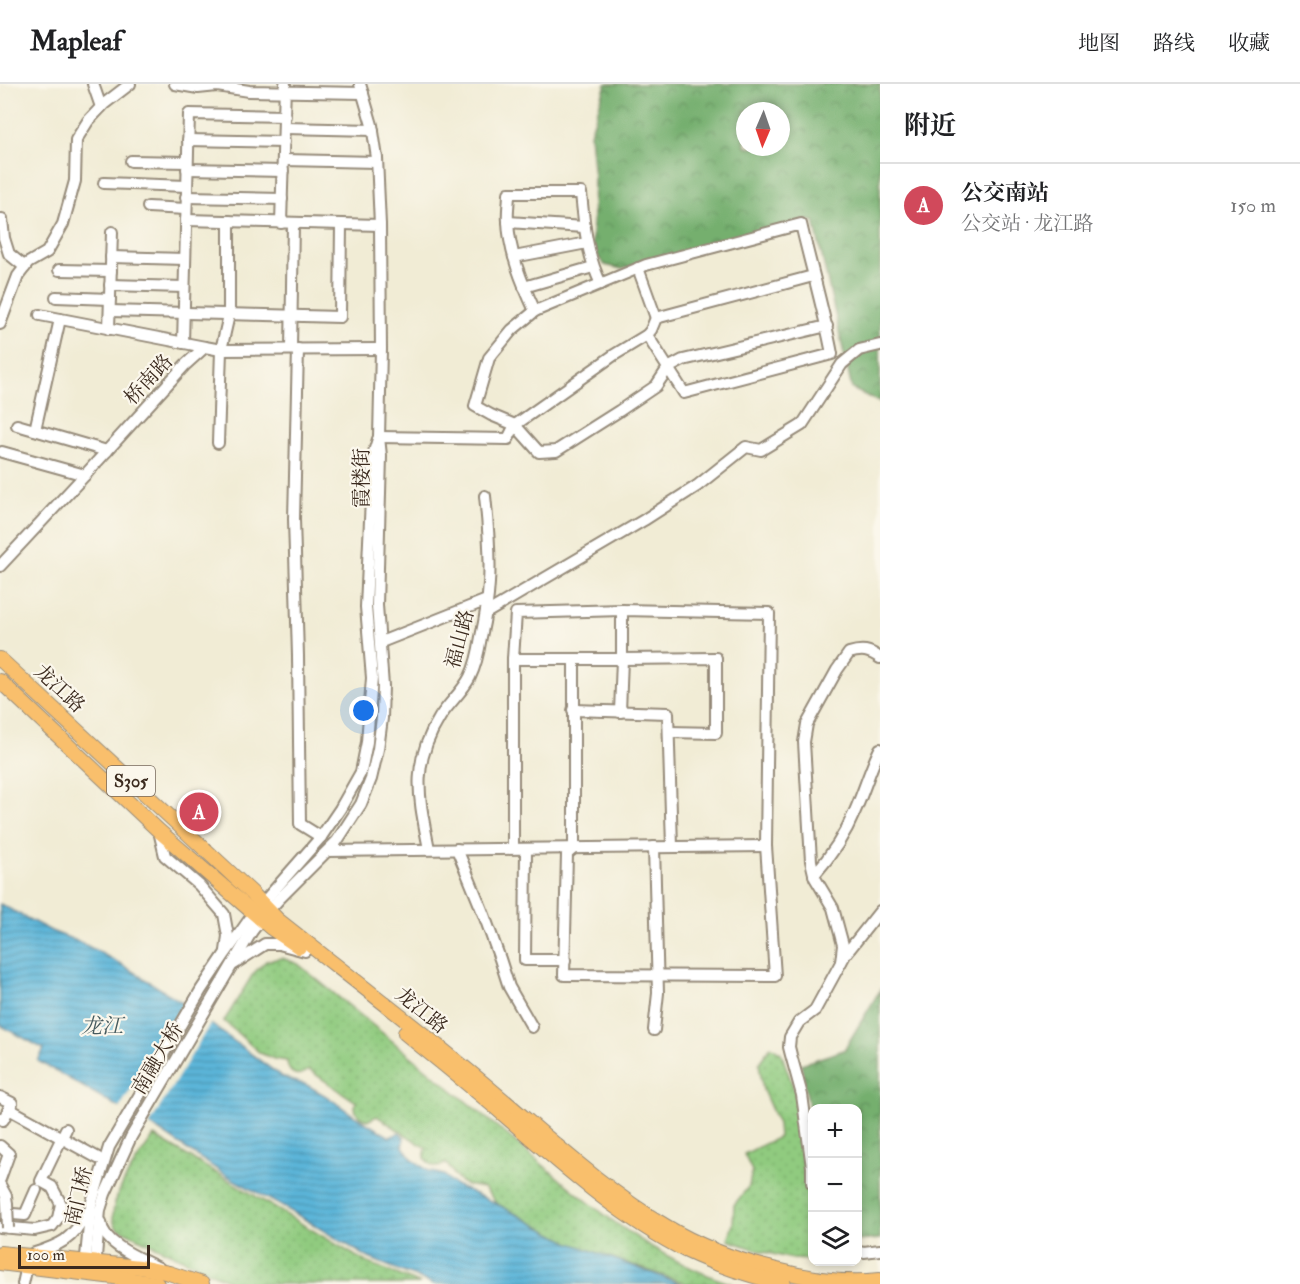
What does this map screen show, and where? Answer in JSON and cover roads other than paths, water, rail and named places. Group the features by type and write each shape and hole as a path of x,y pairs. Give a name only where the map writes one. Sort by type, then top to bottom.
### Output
{"main road":[{"name":"龙江路","path":"0,659 262,912 271,928 305,951 488,1101 562,1165 651,1231 686,1250 711,1261 784,1284"},
{"name":"龙江路","path":"0,681 159,831 262,912 278,920 495,1092 602,1183 668,1228 706,1247 748,1262 811,1279 880,1280"},
{"path":"0,1253 27,1261 90,1268 140,1267 169,1273 202,1284"},
{"path":"0,1263 27,1261"},
{"path":"90,1268 114,1280 157,1284"}],"street":[{"path":"93,84 101,107"},
{"path":"0,324 18,276 28,264 47,252 63,224 75,181 76,140 88,121 101,107 130,84"},
{"path":"175,84 198,88 217,86 249,91 286,88 361,89 373,130 377,162 381,349 379,437 508,440 515,425 651,330 656,318 638,268"},
{"path":"286,88 282,199 287,223 294,349 294,519 300,824 321,837"},
{"path":"183,344 189,114 373,130"},
{"path":"188,140 284,142"},
{"path":"131,161 187,165 377,162"},
{"path":"104,183 186,197 282,199"},
{"path":"534,311 514,257 508,222 509,193 581,193 587,243 593,267 601,284"},
{"path":"148,207 186,197"},
{"path":"2,219 9,254 25,267"},
{"path":"186,220 380,225"},
{"path":"218,443 221,350 229,315 229,221"},
{"path":"508,222 584,227"},
{"path":"110,312 340,317 341,224"},
{"path":"646,335 668,368 684,393 832,354 826,326 801,224 646,265 534,311 512,330 489,358 475,406 515,425 539,452 556,451 656,386 668,368 683,360 826,326"},
{"path":"109,329 112,232"},
{"path":"514,257 587,243"},
{"path":"111,257 185,259"},
{"path":"524,287 593,267"},
{"path":"59,270 111,271"},
{"path":"656,318 813,276"},
{"path":"110,285 184,287"},
{"path":"56,297 110,299"},
{"path":"40,315 221,350 381,349"},
{"path":"35,430 60,319"},
{"path":"486,614 697,486 746,447 761,450 802,424 842,364 859,350 880,345"},
{"name":"桥南路","path":"0,566 185,365 205,347"},
{"path":"17,425 107,451"},
{"name":"霞楼街","path":"262,912 321,837 361,772 368,742 372,678 366,607 373,455 379,437"},
{"name":"霞楼街","path":"262,912 280,898 338,842 361,804 371,779 382,718 383,686 377,605 381,456 379,437"},
{"path":"2,452 85,475"},
{"name":"福山路","path":"429,849 421,808 419,782 421,759 428,740 441,717 471,676 479,647 486,614 489,581 485,496"},
{"path":"381,642 488,600"},
{"path":"620,712 622,610"},
{"path":"513,848 513,659 516,613 622,610 769,613 766,846 775,976 564,975 567,854 574,848 574,659"},
{"path":"841,962 843,945 833,908 814,876 811,861 804,742 807,724 849,653 858,650 870,651 880,658"},
{"path":"513,659 716,658 716,733 669,732"},
{"path":"573,710 668,713 672,847"},
{"path":"814,876 839,844 855,812 880,749"},
{"path":"159,831 165,856 199,885 224,914 228,936 225,954"},
{"path":"328,851 766,846"},
{"path":"654,847 658,993 654,1030"},
{"path":"457,849 484,915 508,987 532,1027"},
{"path":"526,849 525,960 565,960"},
{"path":"811,1158 802,1095 791,1055 790,1037 799,1022 815,1010 841,962 880,910"},
{"path":"225,954 262,912"},
{"path":"231,966 262,912"},
{"path":"231,966 265,944 279,944 305,951"},
{"name":"南融大桥","path":"119,1129 201,990 225,954"},
{"name":"南融大桥","path":"131,1137 231,966"},
{"path":"0,1097 12,1103 3,1120 0,1118"},
{"path":"9,1109 64,1133 98,1158"},
{"name":"南门桥","path":"90,1268 95,1207 109,1147 119,1129"},
{"path":"0,1185 6,1196 4,1227 35,1230 52,1226 58,1218 61,1204 52,1187 41,1181 64,1133"},
{"name":"南门桥","path":"95,1207 105,1194 131,1137"},
{"path":"0,1146 9,1154 0,1179"},
{"path":"4,1208 25,1215 36,1191"},
{"path":"23,1284 27,1261 69,1237 95,1207"},
{"path":"95,1207 101,1229 112,1242 169,1273"},
{"path":"862,1252 880,1250"}],"water":[{"name":"龙江","path":"0,904 119,963 180,1001 281,1076 305,1084 390,1137 399,1133 404,1137 403,1147 413,1160 429,1171 444,1175 455,1185 493,1202 568,1242 681,1284 433,1284 369,1258 227,1176 155,1128 38,1061 44,1049 0,1025"}],"place":[{"name":"公交南站","path":"199,812"}]}
